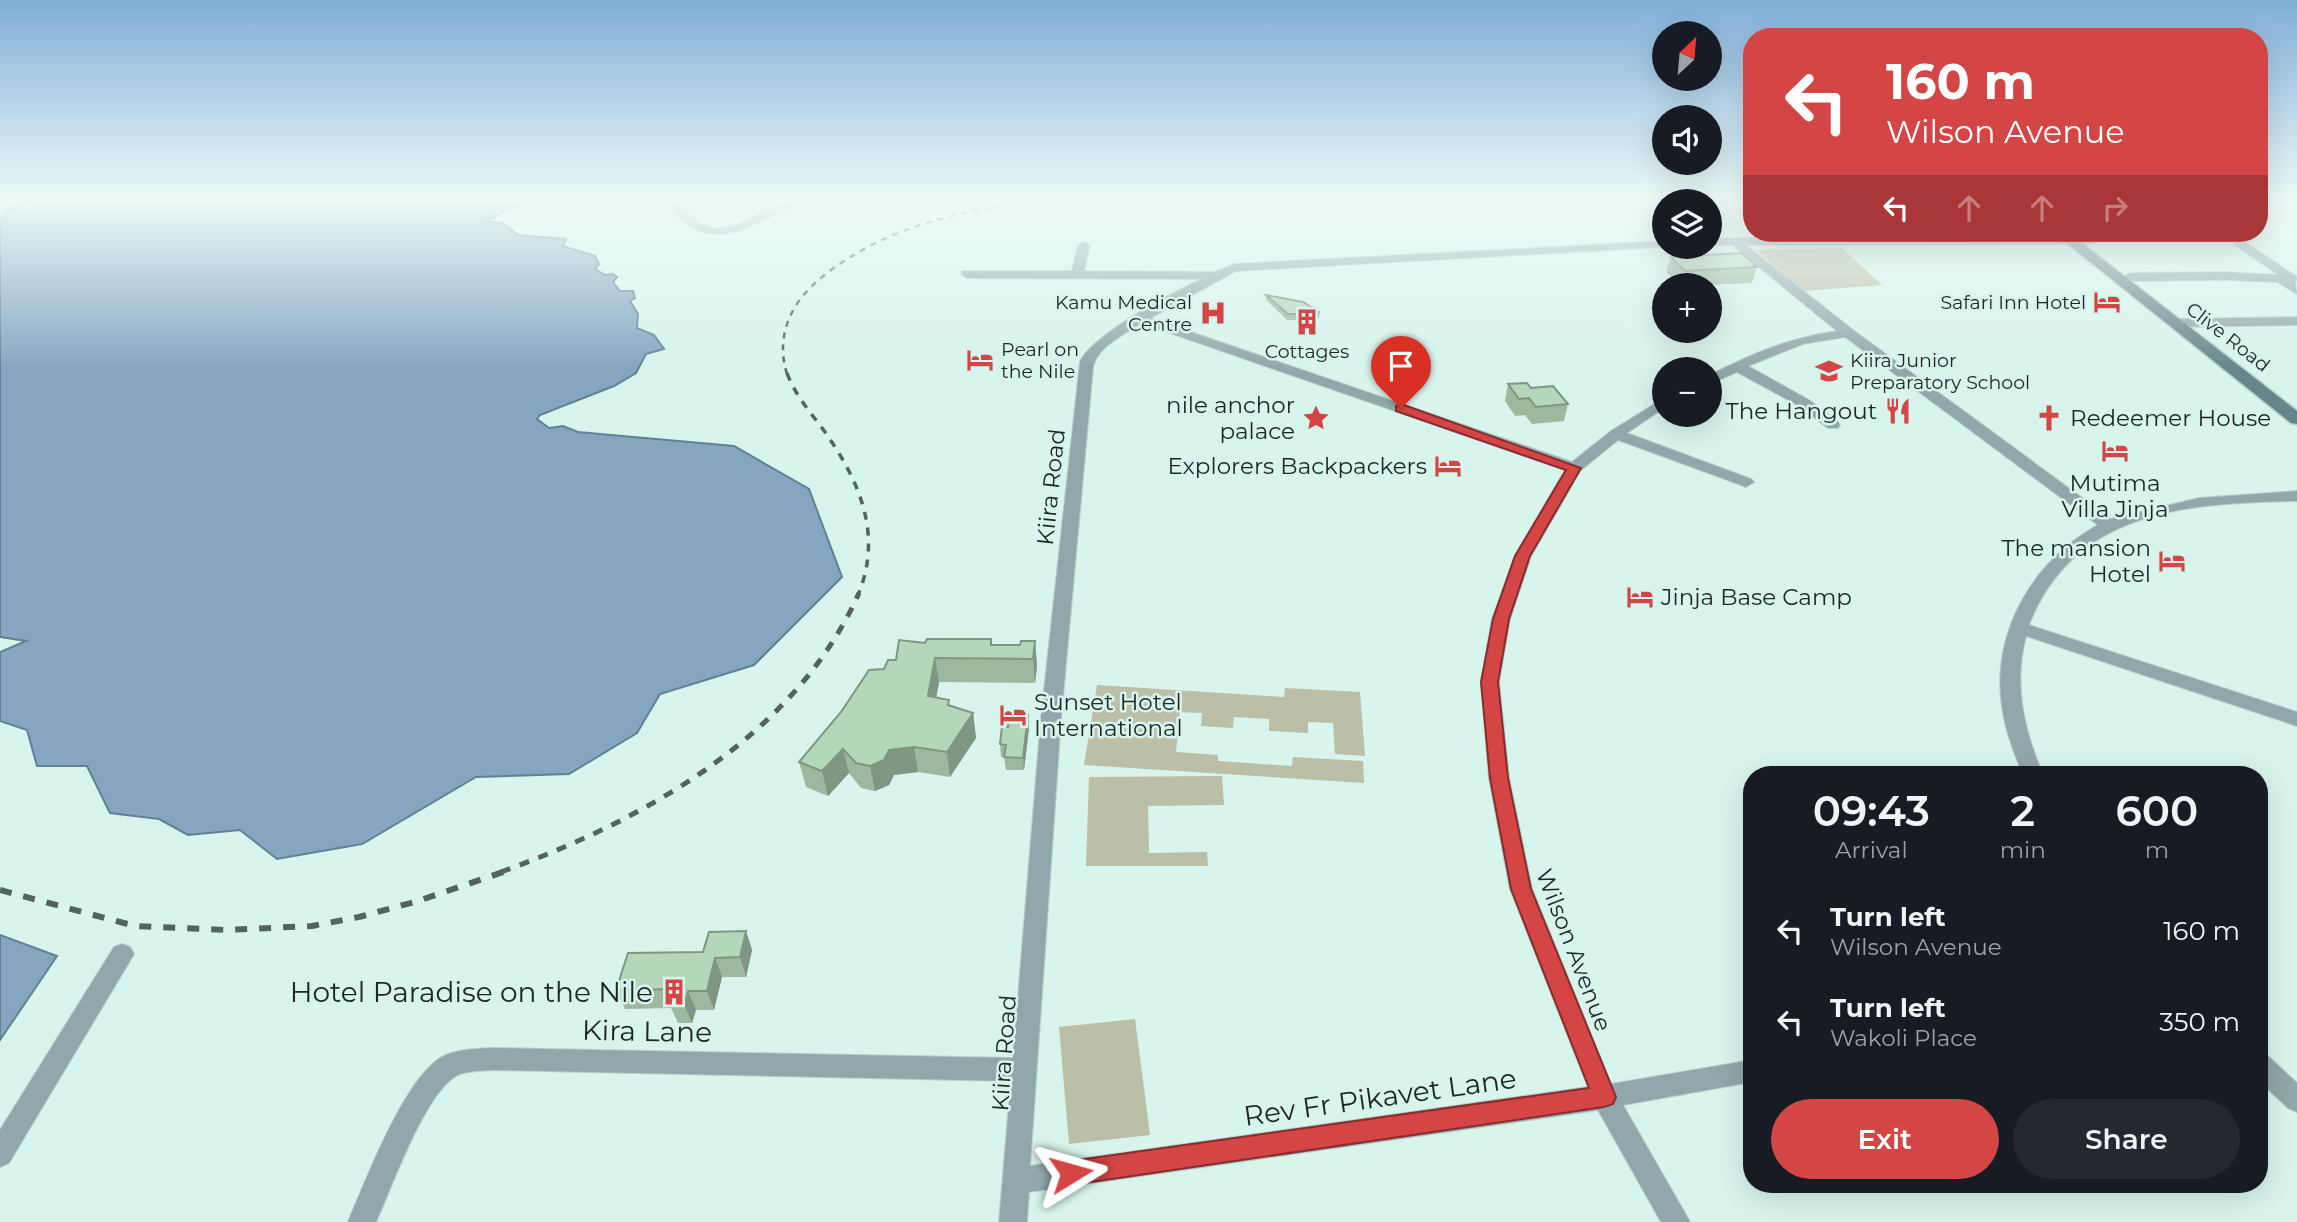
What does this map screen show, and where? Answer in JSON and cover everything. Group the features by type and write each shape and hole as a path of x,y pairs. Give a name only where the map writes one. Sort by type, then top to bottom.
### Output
{"street":[{"path":"1077,276 1082,256"},
{"name":"Kiira Road","path":"1013,1222 1050,722 1089,357 1140,319 1216,275 1251,266 1438,256"},
{"path":"1753,256 1848,333 2109,525"},
{"path":"2098,256 2103,261"},
{"path":"2256,256 2292,282"},
{"name":"Clive Road","path":"2103,261 2130,277 2297,419"},
{"name":"Clive Road","path":"2103,261 2297,405"},
{"path":"967,274 1216,275"},
{"path":"2130,277 2225,276 2292,282"},
{"path":"1140,319 1574,468"},
{"path":"2184,323 2297,321"},
{"path":"1722,374 1801,340 1848,333"},
{"path":"1737,366 1804,402 1833,425"},
{"name":"Wilson Avenue","path":"1652,410 1616,434 1574,468 1523,556 1501,619 1490,682 1499,778 1521,889 1604,1097 1676,1222"},
{"path":"1616,434 1746,482"},
{"path":"2029,766 2018,739 2011,704 2011,667 2017,627 2031,597 2069,550 2109,525 2170,507 2225,497 2297,496"},
{"path":"2017,627 2297,719"},
{"path":"0,1154 36,1090 99,996 122,954"},
{"name":"Kira Lane","path":"362,1222 427,1086 447,1067 468,1061 506,1059 1025,1070"},
{"name":"Rev Fr Pikavet Lane","path":"1017,1181 1604,1097 1743,1073"},
{"path":"2268,1073 2297,1100"}],"green space":[{"path":"1763,256 1851,256 1882,285 1803,291"},
{"path":"1097,685 1284,697 1285,688 1360,692 1365,756 1335,754 1333,723 1308,722 1308,733 1269,731 1269,719 1234,717 1233,728 1201,726 1202,713 1180,712 1176,752 1218,755 1218,761 1292,766 1293,757 1363,761 1364,783 1084,765"},
{"path":"1222,776 1224,805 1148,806 1149,853 1207,852 1208,866 1086,866 1089,777"},
{"path":"1135,1019 1150,1135 1069,1144 1059,1027"}],"water":[{"path":"0,256 595,256 599,264 595,269 605,275 613,274 617,277 613,282 620,291 633,291 635,298 630,301 638,314 637,328 654,335 664,349 646,354 636,373 614,386 540,415 537,419 549,428 563,426 578,432 734,446 809,489 842,577 754,665 660,694 637,733 569,774 476,777 362,844 277,859 240,830 188,835 159,819 110,813 87,766 37,766 27,730 0,721 0,652 26,641 0,637"},
{"path":"0,935 57,956 0,1040"}],"building":[{"path":"1745,256 1757,267 1685,271 1673,259"},
{"path":"1266,295 1303,302 1319,312 1314,320 1304,320 1297,314 1288,314"},
{"path":"1527,383 1531,388 1553,386 1568,404 1536,407 1529,398 1519,399 1508,384"},
{"path":"927,639 991,639 991,645 1020,645 1021,641 1035,641 1033,659 935,658 928,696 949,700 948,705 973,713 947,752 914,747 889,750 884,760 870,766 856,763 843,749 822,771 799,762 841,712 869,670 884,669 888,660 896,660 899,640 925,643"},
{"path":"1009,715 1028,715 1023,758 1004,757 1006,745 1000,744 1002,727 1008,727"},
{"path":"746,931 740,957 715,958 707,991 688,991 684,1004 670,1004 674,989 616,990 628,953 703,952 709,932"}],"railway":[{"path":"787,374 783,344 785,330 796,305 815,283 853,256"},
{"path":"787,373 848,470 864,510 868,551 858,595"},
{"path":"501,872 607,827 659,799 709,767 755,731 796,690 831,644 858,595"},
{"path":"0,890 135,926 226,930 312,926 359,917 418,901 506,871"}],"place":[{"name":"Safari Inn Hotel","path":"2107,302"},
{"name":"Kamu Medical Centre","path":"1213,313"},
{"name":"Cottages","path":"1307,322"},
{"name":"Pearl on the Nile","path":"980,360"},
{"name":"Kiira Junior Preparatory School","path":"1829,371"},
{"name":"The Hangout","path":"1898,411"},
{"name":"nile anchor palace","path":"1316,418"},
{"name":"Redeemer House","path":"2049,418"},
{"name":"Mutima Villa Jinja","path":"2115,451"},
{"name":"Explorers Backpackers","path":"1448,466"},
{"name":"The mansion Hotel","path":"2172,561"},
{"name":"Jinja Base Camp","path":"1640,597"},
{"name":"Sunset Hotel International","path":"1013,715"},
{"name":"Hotel Paradise on the Nile","path":"674,992"}],"route":[{"path":"1071,1173 1604,1097 1521,889 1499,778 1490,682 1501,619 1523,556 1574,468 1401,408"}]}
